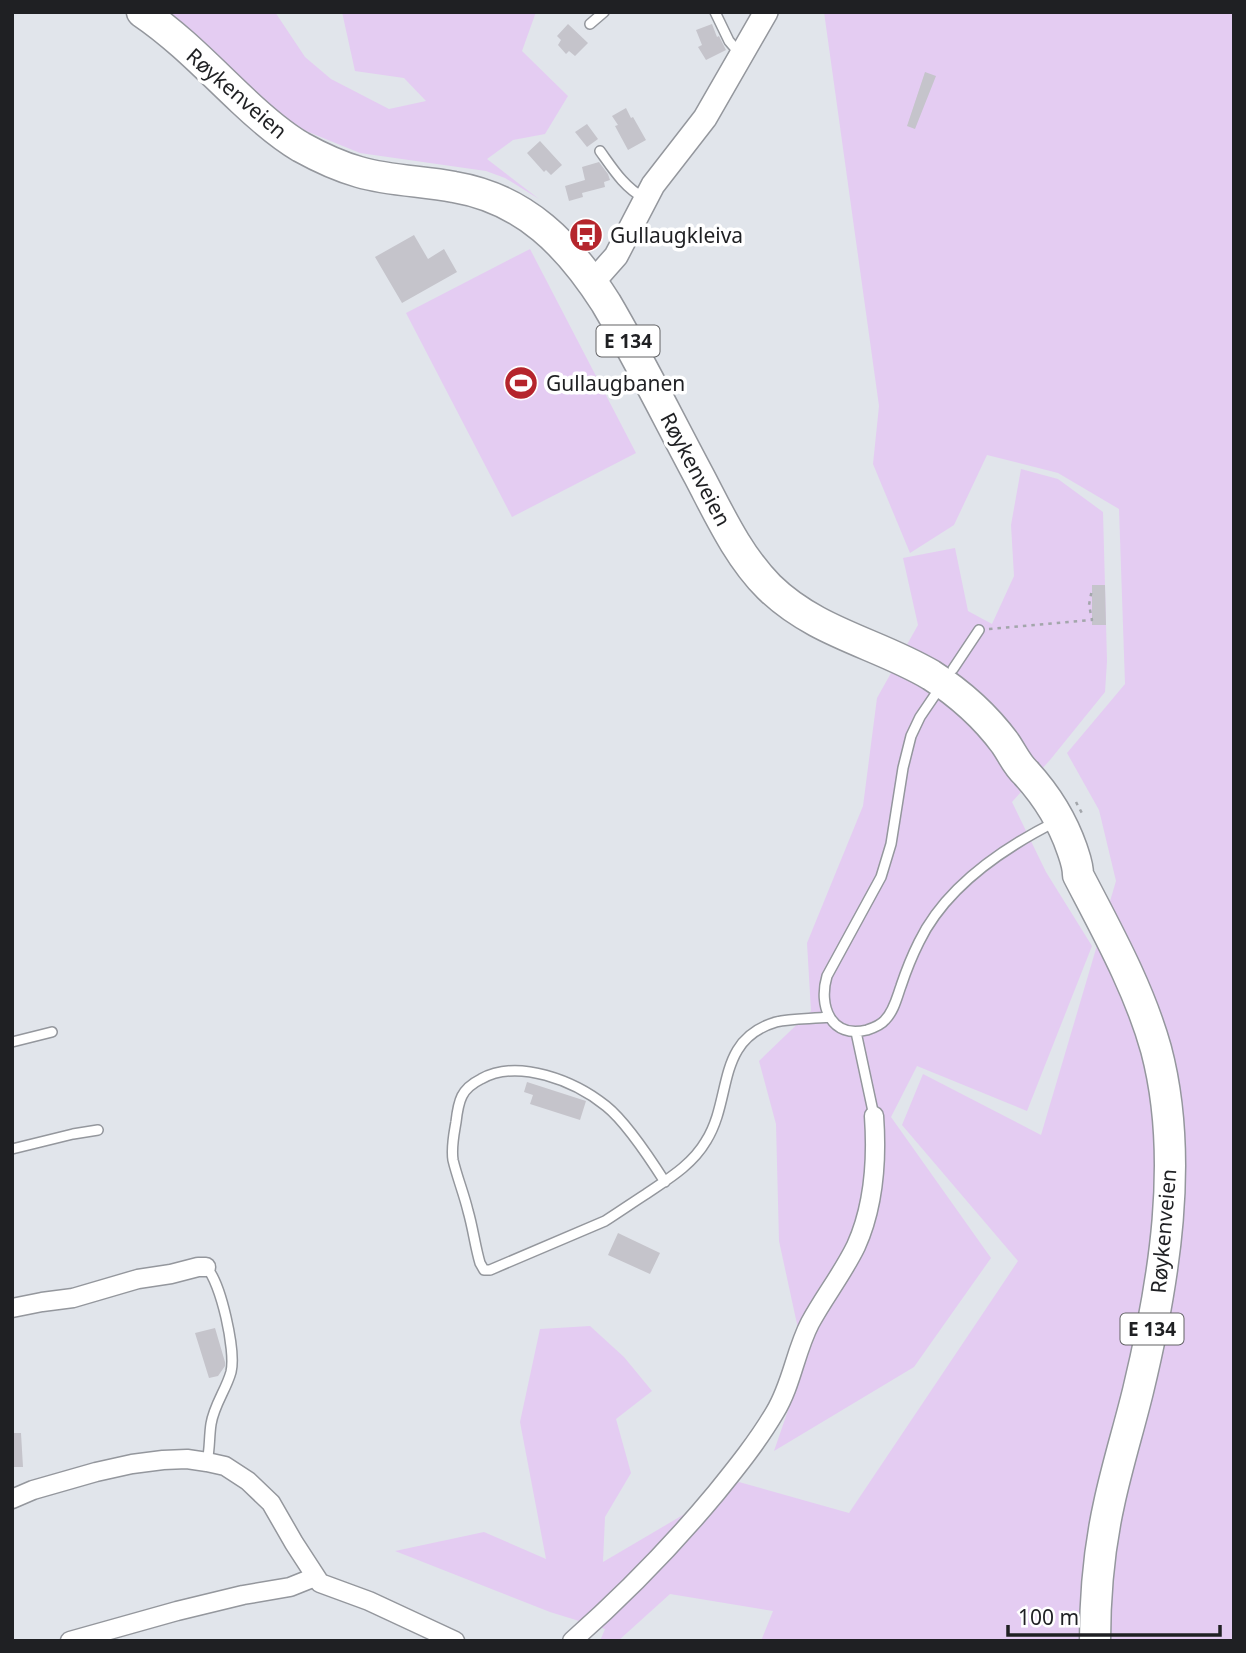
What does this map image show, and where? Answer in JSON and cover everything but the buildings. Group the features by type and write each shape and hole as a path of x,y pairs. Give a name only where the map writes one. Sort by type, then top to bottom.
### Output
{"highway":[{"name":"Røykenveien","path":"142,12 173,36 261,118 297,145 333,163 362,173 456,187 488,196 544,228 573,256 593,282 624,333 720,516 743,555 761,578 809,618 917,668 953,690 990,724 1006,744 1024,772 1026,782 1067,819 1054,845 1071,869 1079,875 1123,964 1151,1035 1163,1077 1171,1142 1160,1284 1148,1348 1105,1523 1096,1592 1095,1641"}],"street":[{"path":"593,282 616,256 645,199 705,118 766,12"},
{"path":"572,1641 643,1575 682,1533 741,1462 776,1411 785,1395 809,1326 842,1271 867,1217 874,1160 874,1116"},
{"path":"12,1308 73,1298 138,1279 206,1267"},
{"path":"12,1499 33,1490 132,1464 187,1460 225,1466 248,1481 271,1503 320,1583 369,1601 455,1641"},
{"path":"70,1641 177,1611 290,1587 315,1577"}],"lane":[{"path":"590,24 604,12"},
{"path":"707,12 716,15 729,41 742,57"},
{"path":"600,150 627,186 645,199"},
{"path":"953,669 979,630"},
{"path":"937,692 915,725 911,736 891,844 881,877 827,976 824,1005 836,1025 856,1032 871,1029 887,1018 919,942 942,906 963,883 988,863 1067,819"},
{"path":"665,1182 608,1107 572,1086 544,1075 510,1070 487,1075 465,1090 461,1098 453,1158 480,1264 484,1270 490,1270 596,1226 665,1182 691,1161 707,1141 716,1120 733,1059 748,1035 777,1022 829,1017"},
{"path":"12,1042 52,1032"},
{"path":"856,1032 874,1116"},
{"path":"12,1149 98,1130"},
{"path":"206,1267 212,1273 223,1307 232,1362 214,1415 206,1462"}],"path":[{"path":"979,630 1092,620 1089,605 1092,589"}],"shaded area":[{"path":"168,12 275,12 305,57 331,79 389,109 426,101 404,78 355,71 342,12 536,12 522,51 568,96 545,134 513,140 487,159 539,199 505,178 486,171 360,153 306,131 282,116"},
{"path":"824,12 1234,12 1234,1641 761,1641 773,1611 670,1594 618,1641 600,1641 605,1629 550,1612 395,1551 484,1532 546,1559 520,1422 540,1329 590,1326 624,1357 652,1391 616,1419 631,1473 605,1517 603,1562 739,1482 849,1513 1018,1261 902,1125 923,1074 1041,1135 1116,881 1099,810 1067,753 1125,684 1119,509 1058,473 987,455 954,525 910,553 873,464 879,406"},
{"name":"Gullaugbanen","path":"530,249 636,453 512,517 406,313"},
{"path":"1021,469 1058,479 1103,512 1107,661 1105,692 1012,802 1046,872 1092,946 1027,1111 917,1066 891,1117 991,1258 914,1367 774,1451 805,1361 779,1241 776,1124 759,1061 811,1011 807,943 863,806 877,698 918,625 903,558 955,548 968,611 992,624 1014,576 1011,525"}],"place":[{"name":"Gullaugkleiva","path":"586,235"},
{"name":"Gullaugbanen","path":"521,383"}]}
